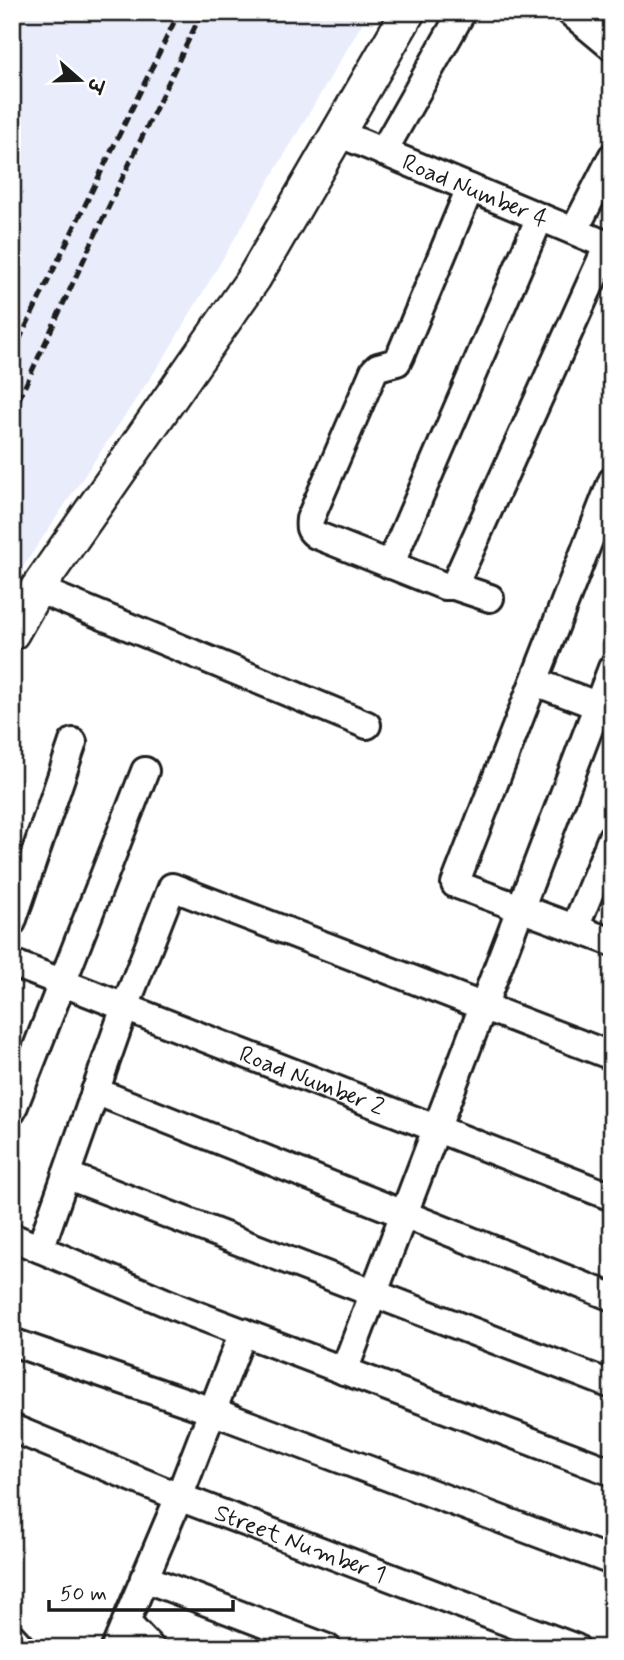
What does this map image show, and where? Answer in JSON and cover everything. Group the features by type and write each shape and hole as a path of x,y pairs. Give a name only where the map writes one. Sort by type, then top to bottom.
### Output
{"street":[{"path":"12,633 37,589 254,278 408,12"},
{"path":"383,152 462,12"},
{"path":"570,12 612,47"},
{"name":"Road Number 4","path":"338,133 610,246"},
{"path":"574,231 612,157"},
{"path":"470,188 400,356 397,362 378,367 374,372 309,526 316,535 390,565 444,586 454,586 490,598"},
{"path":"390,565 540,217"},
{"path":"454,586 610,246"},
{"path":"612,481 455,884 612,942"},
{"path":"37,589 367,725"},
{"path":"344,1371 521,908 605,708 612,668"},
{"path":"535,682 605,708"},
{"path":"12,922 73,742"},
{"path":"12,1111 145,771"},
{"path":"575,928 612,837"},
{"path":"40,1249 125,1007 172,887 612,1056"},
{"name":"Road Number 2","path":"12,963 612,1197"},
{"path":"95,1091 612,1297"},
{"path":"66,1175 612,1385"},
{"path":"12,1237 181,1309 612,1472"},
{"path":"115,1648 179,1497 243,1332"},
{"path":"12,1342 212,1411 612,1562"},
{"name":"Street Number 1","path":"12,1428 179,1497 576,1648"},
{"path":"144,1578 327,1648"},
{"path":"126,1622 151,1648"},
{"path":"12,1637 22,1648"}],"shaded area":[{"path":"12,12 369,12 165,356 12,583"}],"railway":[{"path":"12,355 179,12"},
{"path":"12,414 202,12"}]}
